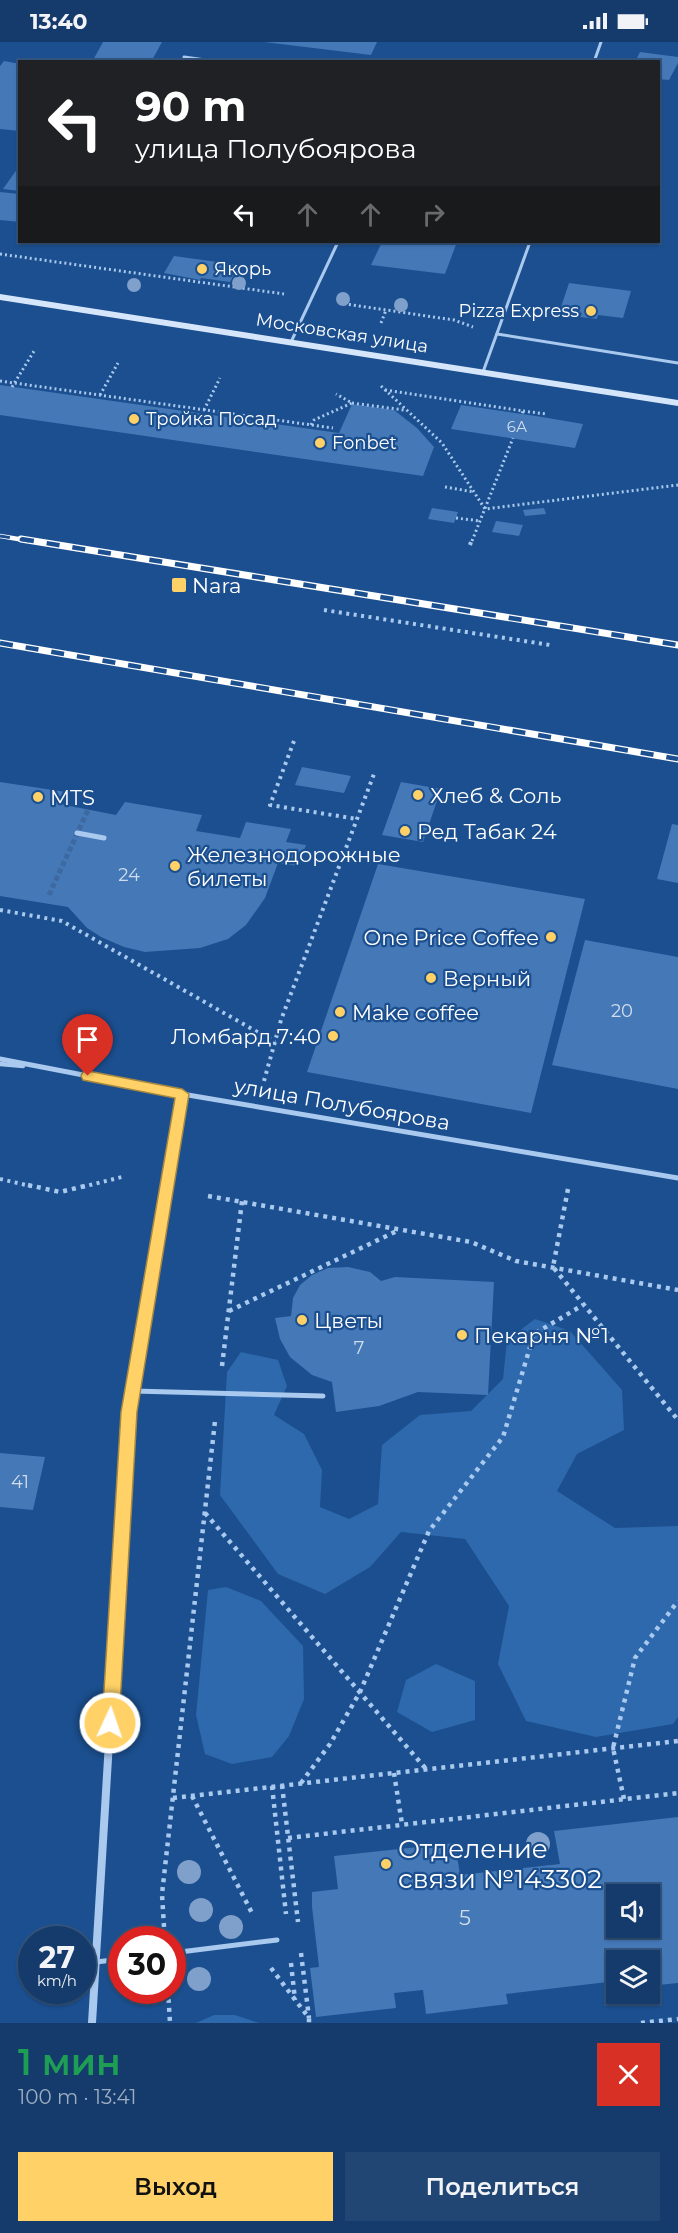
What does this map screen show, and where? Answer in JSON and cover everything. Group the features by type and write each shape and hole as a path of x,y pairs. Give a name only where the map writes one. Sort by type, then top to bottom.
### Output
{"main road":[{"name":"Московская улица","path":"0,297 678,403"}],"street":[{"path":"77,833 104,838"},
{"name":"улица Полубоярова","path":"0,1062 41,1067 182,1094 678,1178"},
{"path":"96,1962 129,1412 182,1094"},
{"path":"92,2023 93,2004"}],"lane":[{"path":"595,60 601,42"},
{"path":"184,57 206,60"},
{"path":"291,342 338,243"},
{"path":"483,372 530,243"},
{"path":"497,334 678,363"},
{"path":"133,1391 323,1396"},
{"path":"186,1951 278,1940"},
{"path":"96,1962 108,1961"}],"path":[{"path":"0,254 161,275 454,320 497,334"},
{"path":"381,323 386,310"},
{"path":"13,385 34,351"},
{"path":"100,395 118,363"},
{"path":"204,410 220,378"},
{"path":"0,381 13,385 333,428"},
{"path":"378,383 442,443 485,509"},
{"path":"385,390 523,411 522,414"},
{"path":"336,394 352,403 407,410"},
{"path":"311,425 314,420 352,403"},
{"path":"470,545 513,438"},
{"path":"485,509 678,484"},
{"path":"445,488 474,492"},
{"path":"456,518 480,521"},
{"path":"324,610 550,645"},
{"path":"294,741 270,805 357,819"},
{"path":"263,1082 275,1042 374,774"},
{"path":"0,910 62,921 275,1042"},
{"path":"0,1179 60,1192 122,1177"},
{"path":"568,1189 553,1268 678,1420"},
{"path":"208,1196 471,1242 516,1261 678,1290"},
{"path":"164,1926 162,1894 204,1512 242,1201"},
{"path":"229,1311 400,1229"},
{"path":"301,1783 330,1744 360,1692 429,1531 503,1437 534,1334 583,1305"},
{"path":"204,1512 426,1769"},
{"path":"624,1799 613,1748 635,1658 678,1601"},
{"path":"173,1798 678,1741"},
{"path":"394,1773 402,1824"},
{"path":"282,1785 299,1933"},
{"path":"272,1786 286,1917"},
{"path":"288,1838 678,1793"},
{"path":"192,1796 267,1942"},
{"path":"253,1943 309,2020"},
{"path":"300,1945 309,2020"},
{"path":"290,1953 295,2000"},
{"path":"169,2004 170,2023"},
{"path":"641,2023 678,2019"}],"shaded area":[{"path":"535,1319 570,1331 622,1390 624,1430 577,1454 557,1491 615,1528 678,1526 678,1717 673,1724 596,1737 526,1721 498,1664 509,1606 465,1539 401,1532 370,1567 325,1594 278,1574 220,1495 227,1372 241,1352 278,1360 287,1386 274,1415 304,1434 322,1470 320,1507 349,1519 378,1504 382,1445 420,1415 471,1411 503,1379 507,1340"},
{"path":"226,1587 261,1601 303,1646 304,1699 289,1736 272,1757 232,1764 205,1754 196,1715 208,1590"},
{"path":"436,1664 475,1681 475,1720 432,1732 397,1712 406,1680"},
{"path":"214,2015 235,2015 259,2023 196,2023"}],"building":[{"path":"103,42 162,42 152,60 93,60"},
{"path":"264,42 377,42 371,55"},
{"path":"640,52 678,57 678,63 669,80 660,79 660,60 636,60"},
{"path":"4,61 18,64 18,131 0,129 0,66"},
{"path":"18,168 18,191 3,189"},
{"path":"0,192 18,194 18,222 0,220"},
{"path":"382,243 457,243 445,274 371,265"},
{"name":"Якорь","path":"174,256 239,265 230,282 201,278 200,280 164,273"},
{"path":"569,283 631,291 623,318 598,315 597,319 580,317 582,313 560,310"},
{"path":"0,385 339,433 352,404 394,410 417,428 434,447 423,476 0,415"},
{"path":"461,405 583,424 575,448 451,429"},
{"path":"432,508 458,512 454,523 428,519"},
{"path":"544,508 546,514 525,516 523,510"},
{"path":"496,521 523,525 519,536 492,532"},
{"path":"302,767 351,776 344,793 295,785"},
{"path":"0,782 66,792 60,804 116,815 125,802 202,815 196,831 240,838 246,822 291,829 286,842 306,845 298,866 278,863 265,898 246,925 228,939 200,948 145,952 124,947 101,937 87,928 68,907 0,896"},
{"path":"401,782 441,789 423,842 382,835"},
{"path":"672,824 678,825 678,883 657,879"},
{"path":"378,864 585,899 531,1113 307,1072"},
{"path":"585,940 678,957 678,1089 552,1065"},
{"path":"348,1267 370,1272 381,1281 395,1277 494,1282 488,1395 418,1392 379,1406 336,1412 332,1382 312,1375 290,1357 280,1339 275,1318 291,1316 293,1298 300,1285 312,1275 328,1268"},
{"path":"0,1453 45,1457 33,1510 0,1507"},
{"path":"678,1817 678,1983 660,1985 660,1950 606,1950 606,1982 506,1994 508,2004 426,2014 423,1990 394,1993 396,2008 316,2017 310,1968 319,1967 312,1892 338,1889 334,1856 455,1843 460,1875 560,1864 554,1831"}],"tunnel":[{"path":"49,895 88,810"}],"railway":[{"path":"0,536 30,541"},
{"path":"21,539 678,645"},
{"path":"0,643 678,759"}],"place":[{"name":"Якорь","path":"202,269"},
{"name":"Pizza Express","path":"591,311"},
{"name":"Тройка Посад","path":"134,419"},
{"name":"Fonbet","path":"320,443"},
{"name":"Nara","path":"179,585"},
{"name":"Хлеб & Соль","path":"418,795"},
{"name":"MTS","path":"38,797"},
{"name":"Ред Табак 24","path":"405,831"},
{"name":"Железнодорожные билеты","path":"175,866"},
{"name":"One Price Coffee","path":"551,937"},
{"name":"Верный","path":"431,978"},
{"name":"Make coffee","path":"340,1012"},
{"name":"Ломбард 7:40","path":"333,1036"},
{"name":"Цветы","path":"302,1320"},
{"name":"Пекарня №1","path":"462,1335"},
{"name":"Отделение связи №143302","path":"386,1864"}],"route":[{"path":"88,1076 182,1094 129,1412 110,1723"}]}
